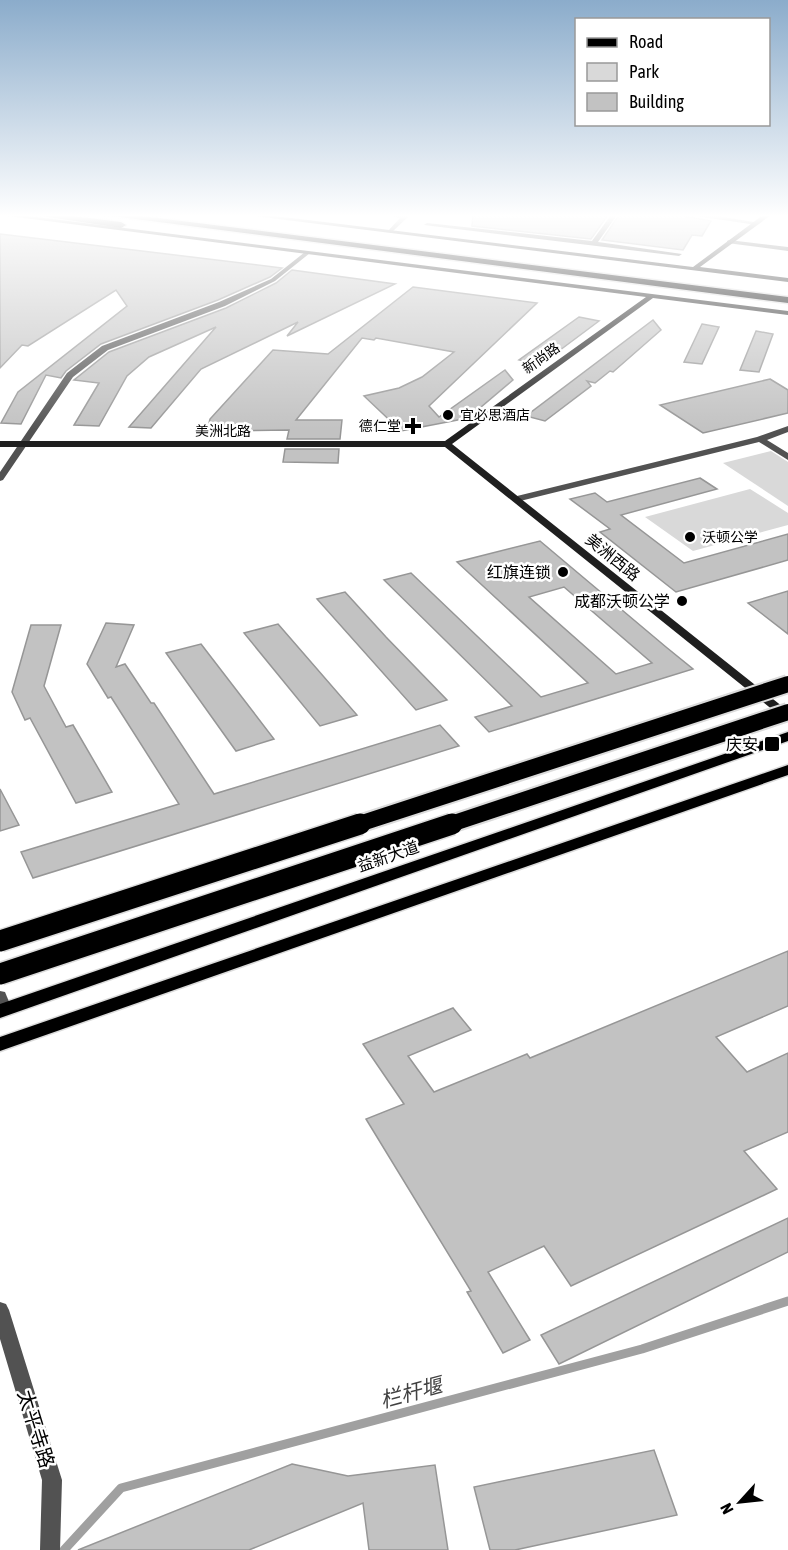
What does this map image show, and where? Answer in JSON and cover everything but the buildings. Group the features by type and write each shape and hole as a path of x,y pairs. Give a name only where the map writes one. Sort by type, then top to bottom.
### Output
{"highway":[{"path":"681,287 711,290"},
{"path":"690,287 788,300"},
{"path":"742,287 788,293"},
{"path":"0,941 788,684"},
{"path":"0,974 788,712"}],"main road":[{"path":"582,287 788,313"},
{"name":"新尚路","path":"447,444 652,296"},
{"name":"美洲北路","path":"0,444 447,444"},
{"name":"美洲西路","path":"447,444 788,717"},
{"name":"益新大道","path":"2,1005 788,736"},
{"path":"0,1044 788,770"}],"street":[{"path":"0,478 70,375 105,348 222,304 257,287"},
{"path":"516,498 760,439 788,429"},
{"path":"760,439 788,457"},
{"name":"太平寺路","path":"0,1310 52,1480 50,1544"}],"green space":[{"path":"771,451 788,462 788,506 723,463"},
{"path":"750,489 788,513 788,525 693,551 645,517"}],"waterway":[{"name":"栏杆堰","path":"64,1550 121,1488 642,1349 788,1301"}],"place":[{"name":"宜必思酒店","path":"448,415"},
{"name":"德仁堂","path":"413,426"},
{"name":"沃顿公学","path":"690,537"},
{"name":"红旗连锁","path":"563,572"},
{"name":"成都沃顿公学","path":"682,601"},
{"name":"庆安","path":"772,744"}]}
